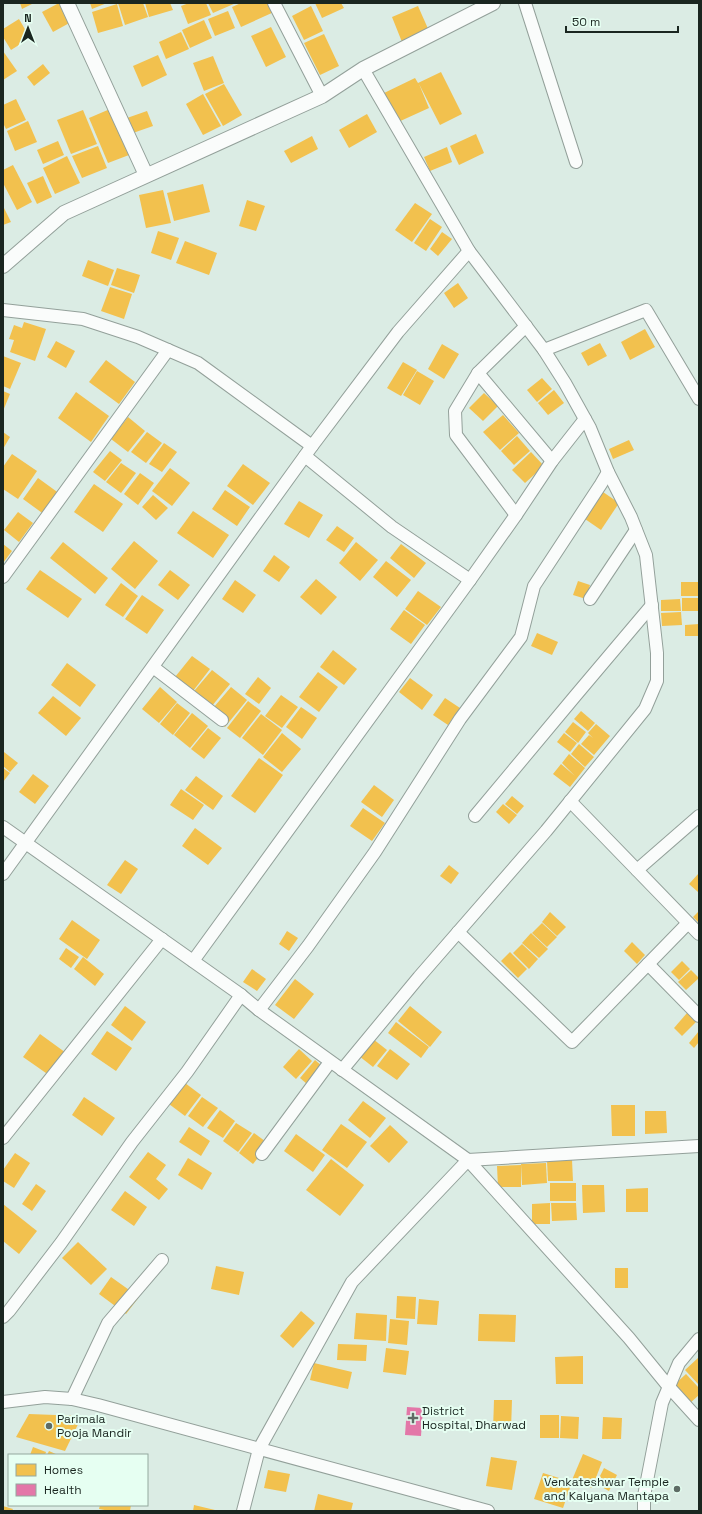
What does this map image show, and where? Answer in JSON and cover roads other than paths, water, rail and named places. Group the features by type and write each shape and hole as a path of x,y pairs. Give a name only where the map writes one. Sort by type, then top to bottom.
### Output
{"street":[{"path":"67,3 146,175"},
{"path":"274,3 322,96"},
{"path":"3,266 64,213 322,96 363,69 478,6 493,3"},
{"path":"525,3 576,162"},
{"path":"342,1070 570,801 645,709 656,681 657,653 646,555 636,530 608,472 590,428 565,383 544,350 469,251 363,69"},
{"path":"3,874 312,446 398,332 469,251"},
{"path":"3,310 83,319 138,337 198,363 312,446"},
{"path":"544,350 646,310 695,385 699,399"},
{"path":"516,515 456,436 455,411 478,373 526,326"},
{"path":"3,577 168,350"},
{"path":"478,373 552,461"},
{"path":"193,961 470,580 552,461 585,419"},
{"path":"305,456 392,527 470,580"},
{"path":"259,1010 308,946 375,852 460,719 521,637 534,586 608,472"},
{"path":"590,599 636,530"},
{"path":"475,816 652,605"},
{"path":"153,667 222,720"},
{"path":"570,801 699,934"},
{"path":"637,870 699,816"},
{"path":"3,827 193,961 330,1062 468,1160 629,1338 668,1387 699,1420"},
{"path":"458,932 572,1042 688,923"},
{"path":"3,1138 162,939"},
{"path":"648,964 699,1016"},
{"path":"3,1317 9,1312 61,1243 132,1142 187,1072 240,995"},
{"path":"262,1154 330,1062"},
{"path":"244,1511 260,1448 352,1282 468,1160 699,1146"},
{"path":"72,1399 108,1323 162,1260"},
{"path":"644,1511 644,1496 662,1403 679,1363 699,1338"},
{"path":"3,1402 45,1397 72,1399 260,1448 488,1511"}],"place":[{"name":"District Hospital, Dharwad","path":"413,1418"},
{"name":"Parimala Pooja Mandir","path":"49,1426"},
{"name":"Venkateshwar Temple and Kalyana Mantapa","path":"677,1489"}]}
